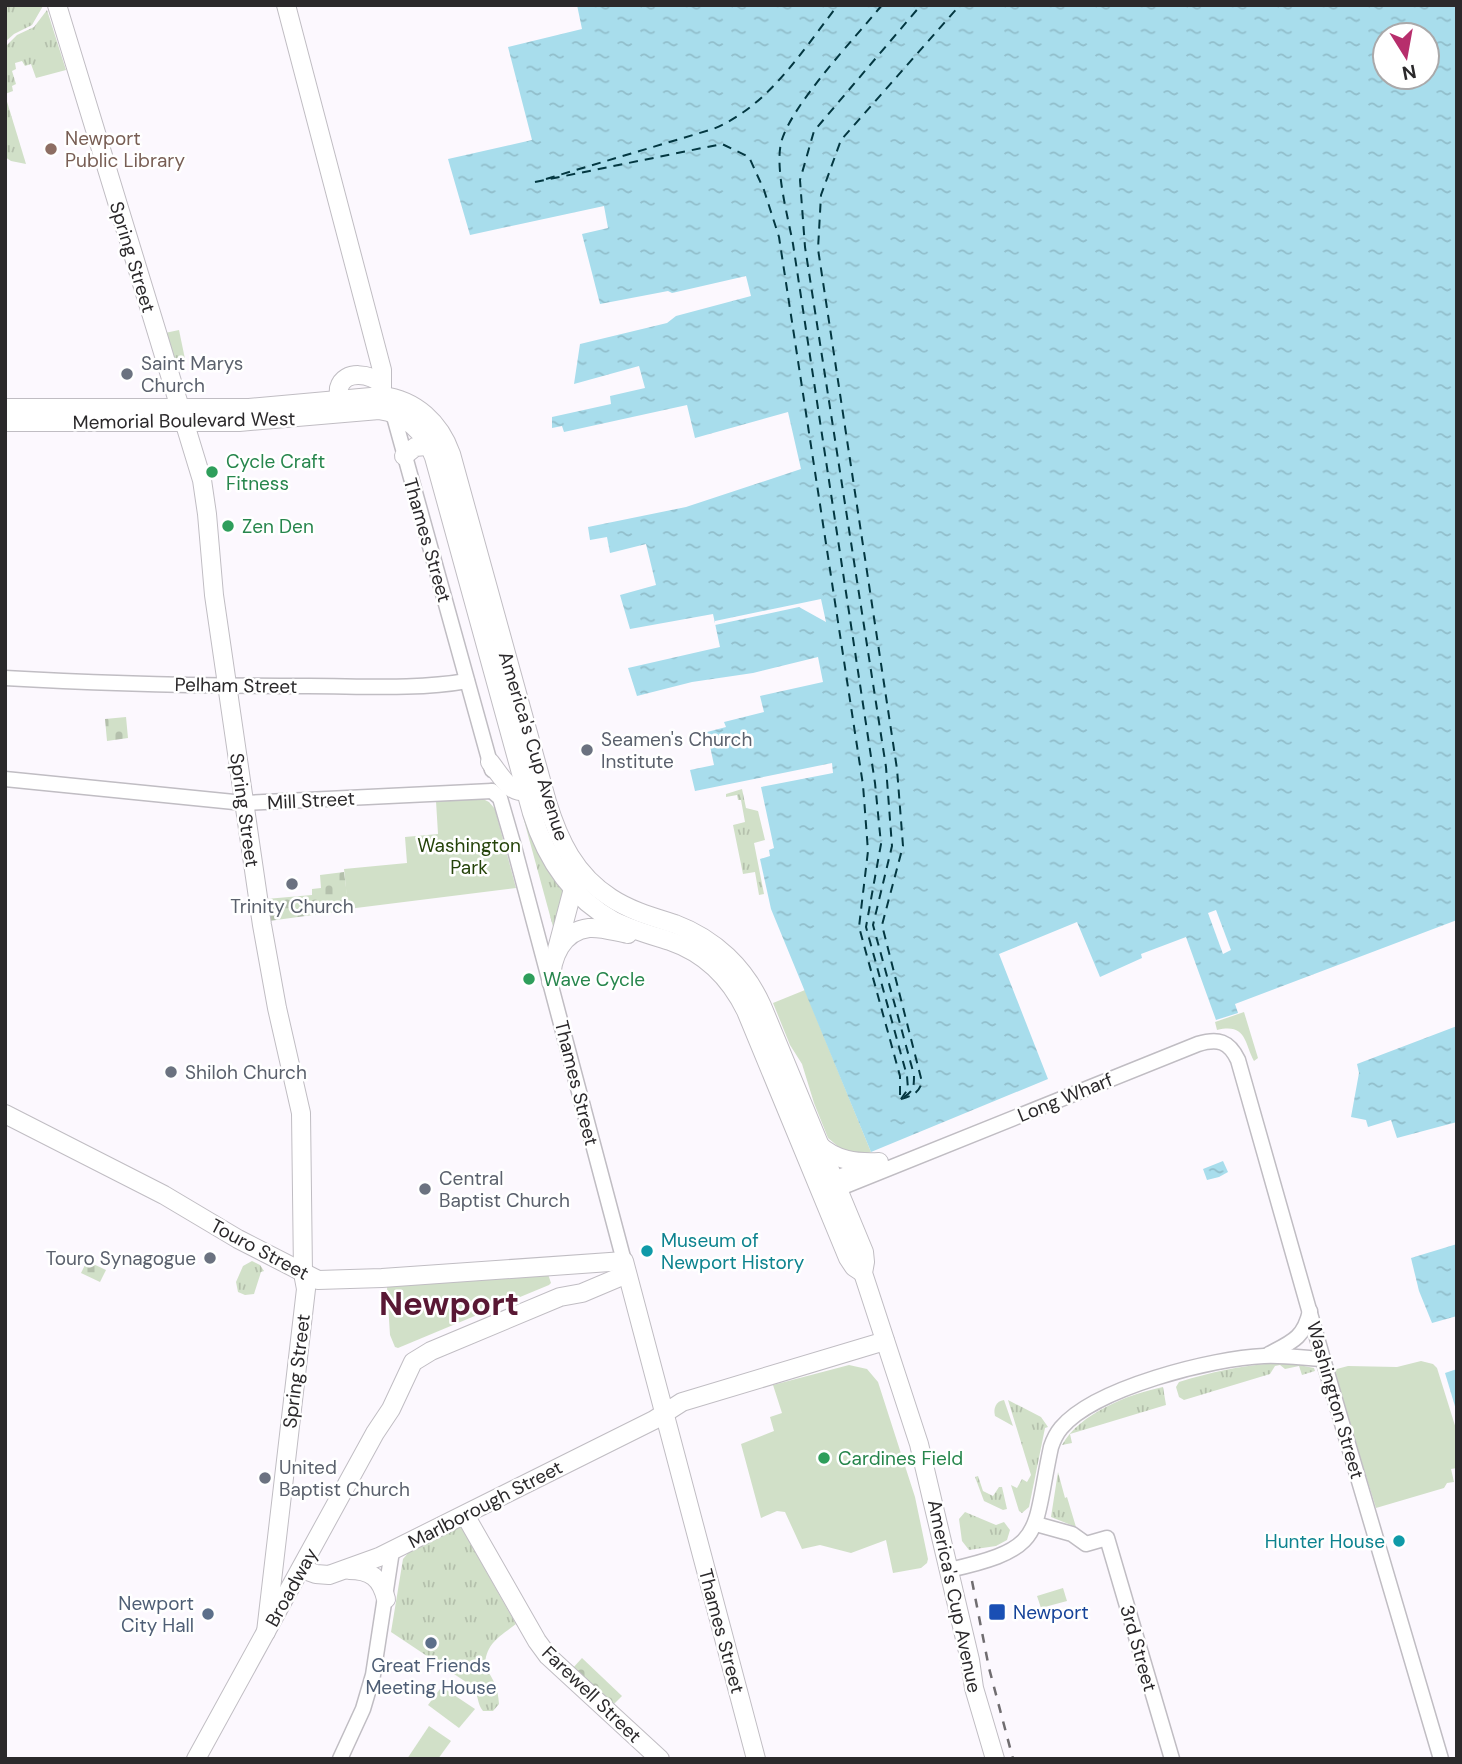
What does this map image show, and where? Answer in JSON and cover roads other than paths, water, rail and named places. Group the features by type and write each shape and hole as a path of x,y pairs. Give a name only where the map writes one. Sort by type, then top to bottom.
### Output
{"main road":[{"name":"Spring Street","path":"57,5 204,492 214,595 244,803 275,995 301,1113 303,1273 306,1291 266,1632"},
{"path":"286,5 382,370 380,390 373,404 363,411"},
{"path":"341,407 340,386 348,378 368,376 380,390"},
{"name":"America's Cup Avenue","path":"380,390 423,413 440,431 450,450 535,790 545,849 573,889 585,901 614,920 680,945 712,964 728,981 740,998 828,1188 864,1252 863,1273 919,1444 970,1660 974,1688 995,1759"},
{"name":"Memorial Boulevard West","path":"5,422 182,416 262,408 341,407 363,411"},
{"name":"Memorial Boulevard West","path":"5,408 182,416"},
{"path":"363,411 383,410 393,413"},
{"name":"America's Cup Avenue","path":"393,413 415,428 428,444 434,457 535,790 556,831 586,878 610,898 640,913 695,933 721,950 737,966 757,996 818,1144 828,1188"},
{"path":"404,456 412,448 428,444 440,445 450,450"},
{"path":"490,762 512,789 535,790"},
{"path":"551,982 576,875 574,863"},
{"path":"555,956 568,938 589,929 680,945"},
{"name":"Touro Street","path":"5,1114 318,1279 558,1266 625,1268"},
{"path":"818,1144 828,1153 843,1159 879,1162"},
{"path":"558,1266 565,1270 569,1279 568,1288 561,1297"},
{"name":"Broadway","path":"196,1759 375,1433 398,1396 409,1369 419,1357 561,1297 579,1294 625,1268"},
{"name":"Thames Street","path":"625,1268 756,1759"},
{"name":"Marlborough Street","path":"302,1569 325,1575 392,1551 689,1399 885,1341"},
{"name":"Farewell Street","path":"465,1515 548,1656 660,1759"},
{"path":"345,1570 360,1570 374,1575 380,1581 386,1599"}],"street":[{"name":"Thames Street","path":"393,413 490,762 495,786 492,791 500,797 551,982 625,1268"},
{"name":"Pelham Street","path":"5,678 227,686 394,686 467,681"},
{"name":"Mill Street","path":"5,779 244,803 492,791"},
{"name":"Long Wharf","path":"828,1188 905,1161 1191,1047 1211,1040 1227,1043"},
{"name":"Washington Street","path":"1227,1043 1238,1060 1441,1759"},
{"name":"Long Wharf","path":"828,1188 879,1162 905,1161"},
{"path":"1266,1355 1297,1339 1305,1330 1310,1310"},
{"path":"949,1570 1011,1552 1025,1541 1036,1524 1051,1447 1061,1427 1110,1395 1216,1362 1266,1355 1323,1359"},
{"name":"3rd Street","path":"1036,1524 1078,1536 1086,1544 1107,1538 1172,1759"},
{"path":"340,1759 363,1709 373,1675 392,1551"}],"water":[{"path":"577,5 1457,5 1457,920 1235,1004 1238,1013 1216,1020 1186,937 1141,954 1142,958 1100,977 1077,922 999,954 1048,1079 871,1152 771,909 760,859 770,856 769,850 774,848 761,787 833,773 832,763 695,791 690,770 714,765 707,732 726,727 724,722 764,712 760,696 823,682 818,657 753,673 692,682 637,696 628,668 720,647 713,614 630,629 620,595 656,585 646,544 610,553 607,537 590,540 588,527 686,507 801,469 788,412 695,438 687,405 564,432 562,426 552,428 552,417 611,404 610,396 645,388 639,366 574,384 580,344 667,323 676,316 751,296 746,276 672,293 668,291 600,304 582,234 608,228 604,206 470,235 448,159 532,140 508,47 582,29"},
{"path":"1457,1026 1457,1122 1397,1138 1391,1120 1368,1127 1366,1120 1351,1117 1359,1073 1357,1064"},
{"path":"1223,1161 1228,1172 1207,1180 1203,1169"},
{"path":"1457,1244 1457,1316 1432,1323 1419,1291 1411,1258"},
{"path":"1457,1369 1457,1413 1445,1373"}],"railway":[{"path":"972,1581 989,1668 1013,1759"}],"place":[{"name":"Newport Public Library","path":"51,149"},
{"name":"Saint Marys Church","path":"127,374"},
{"name":"Cycle Craft Fitness","path":"212,472"},
{"name":"Zen Den","path":"228,526"},
{"name":"Seamen's Church Institute","path":"587,750"},
{"name":"Trinity Church","path":"292,884"},
{"name":"Wave Cycle","path":"529,979"},
{"name":"Shiloh Church","path":"171,1072"},
{"name":"Central Baptist Church","path":"425,1189"},
{"name":"Museum of Newport History","path":"647,1251"},
{"name":"Touro Synagogue","path":"210,1258"},
{"name":"Cardines Field","path":"824,1458"},
{"name":"United Baptist Church","path":"265,1478"},
{"name":"Hunter House","path":"1399,1541"},
{"name":"Newport","path":"997,1612"},
{"name":"Newport City Hall","path":"208,1614"},
{"name":"Great Friends Meeting House","path":"431,1643"}],"district":[{"name":"Newport","path":"449,1303"}],"park label":[{"name":"Washington Park","path":"469,856"}]}
